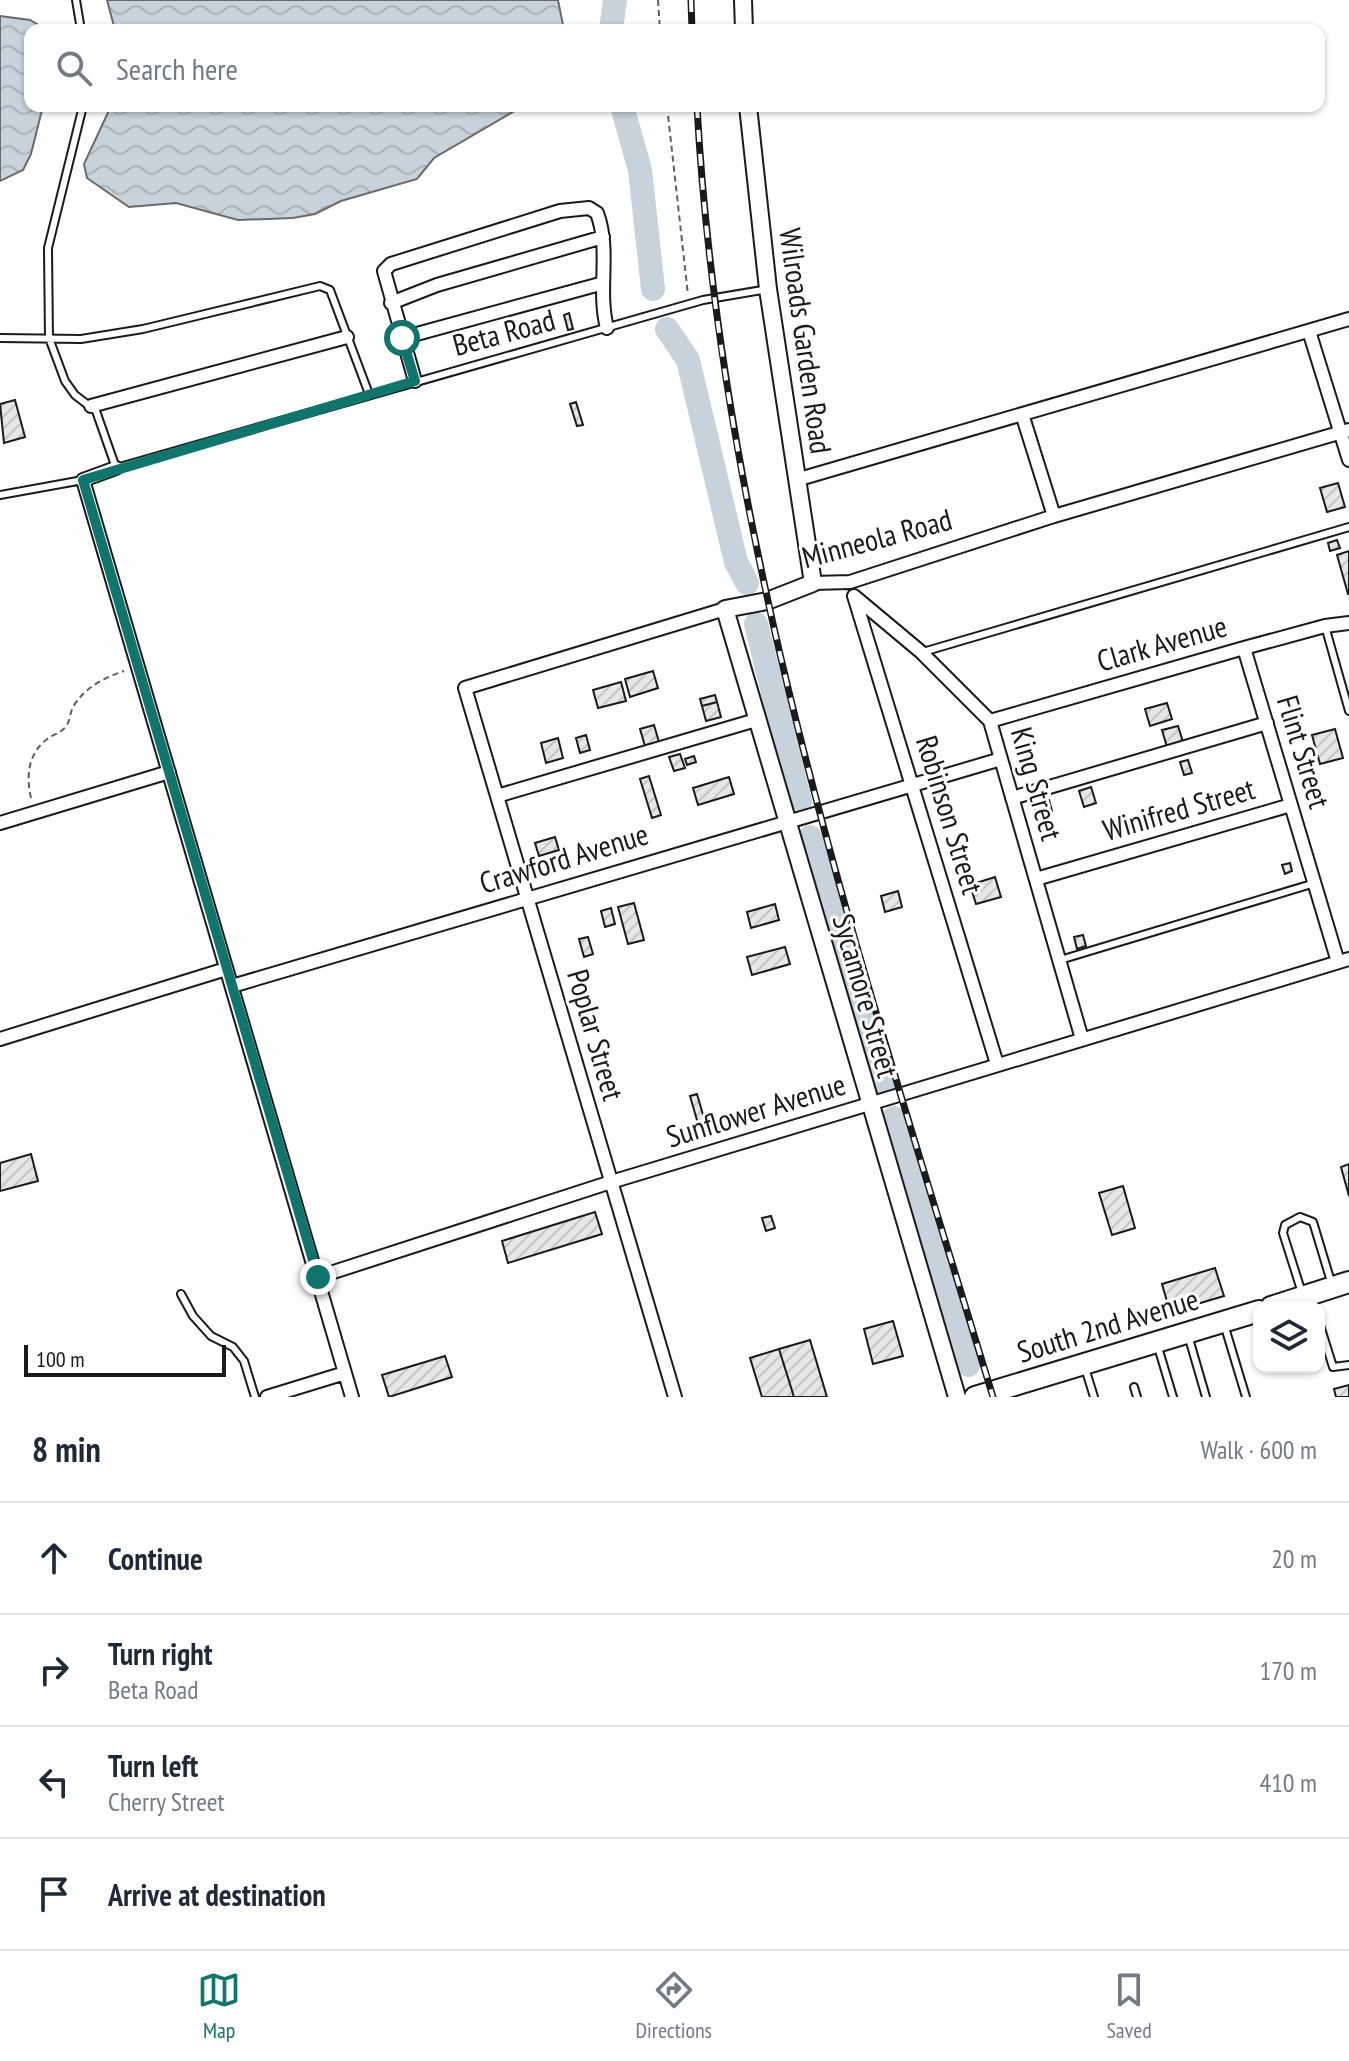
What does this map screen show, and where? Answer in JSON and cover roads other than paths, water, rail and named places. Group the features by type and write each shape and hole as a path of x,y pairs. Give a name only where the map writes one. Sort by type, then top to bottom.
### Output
{"main road":[{"path":"1309,1299 1341,1285"},
{"name":"South 2nd Avenue","path":"975,1397 1253,1313"}],"street":[{"path":"743,0 744,24"},
{"name":"Wilroads Garden Road","path":"749,112 768,289 813,583"},
{"path":"415,381 384,271 391,264 560,211 589,208 597,213 603,237 600,284 607,328"},
{"path":"391,303 437,285 603,237"},
{"path":"402,338 600,284"},
{"path":"796,480 1349,319"},
{"path":"1309,331 1345,431 1349,460"},
{"path":"91,406 347,337"},
{"path":"1022,414 1054,516"},
{"name":"Minneola Road","path":"465,688 725,609 767,601 813,583 850,582 1054,516 1345,431"},
{"path":"116,468 83,480 352,1397"},
{"name":"Robinson Street","path":"850,582 997,1064"},
{"name":"King Street","path":"854,596 921,652 990,721 1082,1039"},
{"name":"Sycamore Street","path":"725,609 784,821 957,1397"},
{"name":"Clark Avenue","path":"990,721 1244,648 1325,626 1349,623"},
{"name":"Flint Street","path":"1244,648 1315,883 1344,961"},
{"name":"Poplar Street","path":"465,688 675,1397"},
{"path":"497,796 756,720"},
{"path":"1012,798 1267,723"},
{"name":"Crawford Avenue","path":"232,986 1001,759"},
{"path":"0,823 169,772"},
{"name":"Winifred Street","path":"1036,879 1291,805"},
{"name":"Sunflower Avenue","path":"318,1277 611,1182 1344,961"},
{"path":"0,1039 226,969"},
{"path":"267,1397 345,1373"}],"lane":[{"path":"76,0 80,24"},
{"path":"82,112 48,248 49,338 65,381 75,395 96,411 116,468"},
{"path":"0,338 81,339 143,329 320,286 330,290 369,394"},
{"name":"Beta Road","path":"116,468 689,304 768,289"},
{"path":"0,495 83,480"},
{"path":"921,652 1349,527"},
{"path":"1325,626 1349,711"},
{"path":"1060,960 1315,883"},
{"path":"1309,1299 1283,1233 1293,1219 1306,1217 1313,1222 1341,1285"},
{"path":"181,1294 193,1316 211,1336 233,1347 244,1361 255,1397"},
{"path":"1223,1322 1246,1397"},
{"path":"1187,1333 1206,1397"},
{"path":"1325,1341 1333,1367 1349,1365"},
{"path":"1157,1342 1173,1397"},
{"path":"1084,1365 1094,1397"},
{"path":"1134,1387 1137,1397"}],"water":[{"path":"107,0 558,0 563,24 113,24"},
{"path":"0,16 30,20 37,24 24,24 24,112 42,112 31,154 23,170 0,181"},
{"path":"108,112 513,112 434,158 417,179 341,201 315,214 293,218 238,220 176,203 129,207 87,178 84,164"}],"waterway":[{"path":"612,24 615,0"},
{"path":"624,112 640,170 653,289"},
{"path":"667,329 688,360 736,562 747,583"},
{"path":"756,624 800,802"},
{"path":"810,837 884,1084"},
{"path":"894,1118 968,1365"}],"railway":[{"path":"691,0 692,24"},
{"path":"698,112 711,272 735,436 767,599 849,920 993,1397"}]}
